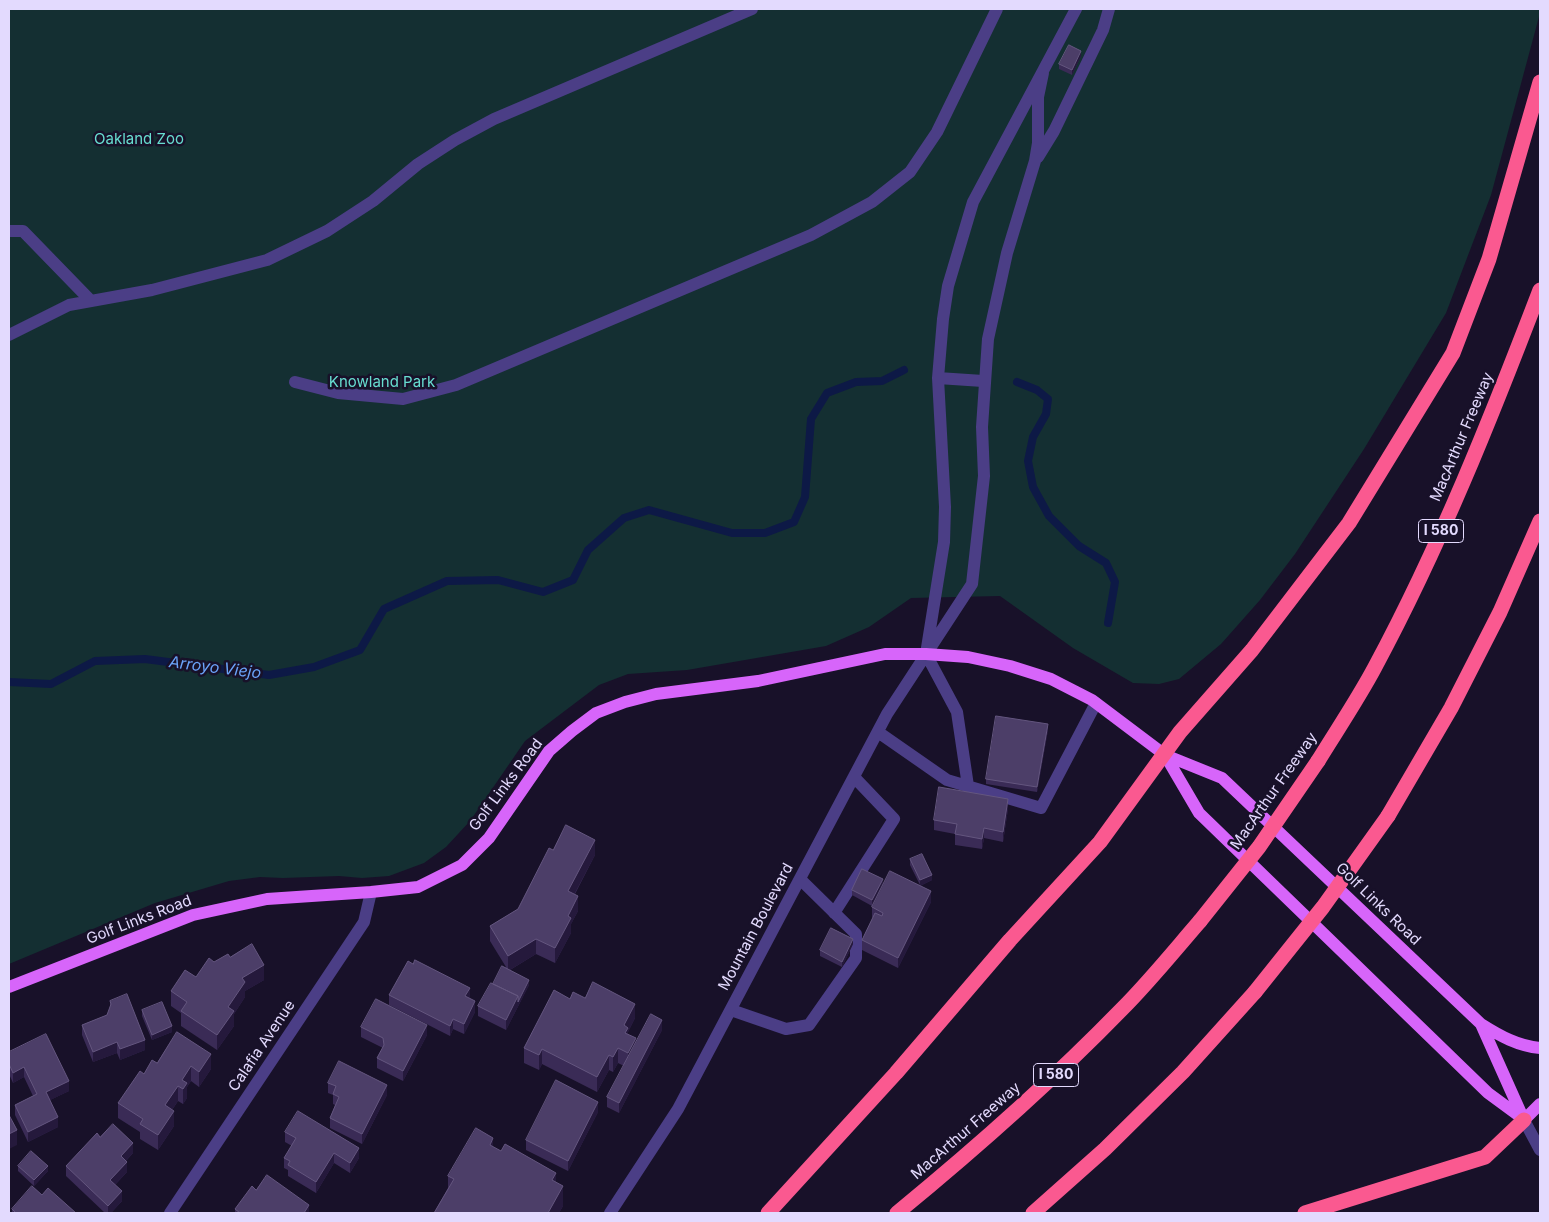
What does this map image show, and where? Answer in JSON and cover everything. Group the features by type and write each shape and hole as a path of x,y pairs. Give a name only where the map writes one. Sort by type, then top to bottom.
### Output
{"highway":[{"path":"768,1213 896,1073 1010,940 1100,842 1195,713 1252,650 1350,523 1453,353 1489,259 1540,82"},
{"name":"MacArthur Freeway","path":"897,1213 969,1154 1048,1083 1124,1008 1200,921 1259,847 1318,761 1375,668 1420,579 1503,387 1540,290"},
{"path":"1033,1213 1105,1150 1183,1072 1255,992 1323,907 1388,816 1451,708 1500,612 1540,521"},
{"path":"1305,1213 1485,1157 1524,1120"}],"main road":[{"name":"Golf Links Road","path":"9,987 193,915 267,899 418,887 462,865 489,838 549,751 596,713 625,702 656,694 758,681 886,654 968,657 1010,666 1051,679 1096,702 1165,755 1222,778 1481,1024 1524,1120"},
{"name":"Golf Links Road","path":"1165,755 1199,813 1481,1087 1524,1120"},
{"path":"1481,1024 1504,1038 1528,1047 1540,1048"},
{"path":"1524,1120 1540,1104"},
{"path":"1524,1120 1540,1116"}],"street":[{"path":"9,335 69,305 152,290 267,260 327,231 373,201 418,164 455,140 494,119 752,9"},
{"path":"295,382 338,393 403,399 456,384 811,235 872,202 910,172 937,132 997,9"},
{"path":"968,786 957,712 926,654 944,542 945,507 938,378 948,286 973,202 1076,9"},
{"path":"1035,161 1054,131 1103,30 1109,9"},
{"path":"1035,161 1038,144 1038,97 1043,73"},
{"name":"Mountain Boulevard","path":"610,1213 678,1109 878,732 972,584 984,476 983,381 988,339 1005,262 1019,209 1035,161"},
{"path":"9,230 23,232 91,301"},
{"path":"938,378 983,381"},
{"path":"878,732 947,780 1041,808 1096,702"},
{"path":"834,913 894,819 854,777"},
{"path":"730,1010 786,1029 809,1025 856,958 856,934 800,879"},
{"name":"Calafia Avenue","path":"170,1213 364,922 371,892"},
{"name":"Golf Links Road","path":"1524,1120 1540,1150"}],"green space":[{"name":"Knowland Park","path":"9,9 1540,9 1540,13 1491,195 1446,313 1364,449 1295,554 1260,600 1221,644 1179,679 1159,684 1133,683 1073,648 1000,596 911,598 869,627 826,646 687,670 628,674 599,685 525,741 470,821 446,847 424,863 389,876 362,878 339,876 260,877 229,881 155,903 9,964"}],"building":[{"path":"1069,45 1081,51 1072,70 1059,64"},
{"path":"996,716 1048,724 1037,787 986,779"},
{"path":"939,787 1008,799 1003,832 984,828 982,839 955,834 957,824 934,820"},
{"path":"566,825 595,840 568,891 578,896 568,916 571,918 555,948 536,939 508,956 490,926 518,909 549,848 553,850"},
{"path":"922,854 932,875 920,880 910,859"},
{"path":"862,869 883,879 872,900 852,890"},
{"path":"890,871 931,891 898,958 862,940 875,913 882,916 883,913 872,907"},
{"path":"831,928 853,939 842,962 820,950"},
{"path":"252,944 264,965 242,978 245,982 228,1007 234,1011 217,1035 181,1011 187,1002 171,991 185,970 196,977 209,958 214,962 228,954 230,957"},
{"path":"415,960 470,988 465,996 475,1001 464,1024 453,1019 450,1026 389,995 408,961 413,964"},
{"path":"502,966 529,980 518,1002 518,996 493,984"},
{"path":"593,982 635,1004 624,1025 628,1028 625,1033 636,1038 628,1053 618,1048 613,1057 609,1055 597,1077 542,1049 539,1055 524,1048 554,990 570,999 573,992 585,998"},
{"path":"491,983 518,996 506,1020 478,1006"},
{"path":"127,994 145,1040 120,1049 117,1042 93,1052 82,1025 107,1015 111,1004 110,1001"},
{"path":"376,999 427,1025 403,1071 377,1058 384,1045 383,1038 361,1027"},
{"path":"162,1002 172,1026 152,1035 142,1010"},
{"path":"651,1014 662,1020 619,1103 607,1097"},
{"path":"177,1032 211,1054 199,1072 191,1066 182,1080 187,1083 183,1089 178,1086 165,1105 174,1111 158,1135 140,1124 143,1119 118,1103 140,1071 144,1074 152,1060 157,1063"},
{"path":"46,1034 69,1081 46,1092 58,1117 28,1132 15,1105 37,1094 24,1067 13,1073 9,1064 9,1052"},
{"path":"339,1061 387,1085 362,1134 330,1118 339,1097 333,1094 336,1086 328,1083"},
{"path":"556,1080 598,1102 568,1161 526,1140"},
{"path":"298,1111 359,1148 350,1163 334,1153 316,1182 288,1165 290,1161 284,1158 296,1138 285,1132"},
{"path":"9,1115 17,1130 9,1134"},
{"path":"113,1124 133,1143 121,1156 127,1162 110,1180 122,1191 108,1206 66,1166 97,1133 100,1137"},
{"path":"476,1128 493,1138 490,1145 501,1151 505,1144 556,1173 552,1180 563,1186 548,1213 434,1213 454,1179 448,1176"},
{"path":"31,1151 48,1166 34,1180 18,1166"},
{"path":"267,1175 309,1205 304,1213 240,1213 235,1209 252,1186 256,1190"},
{"path":"32,1186 42,1195 48,1188 76,1213 16,1213 12,1209"}],"waterway":[{"name":"Arroyo Viejo","path":"9,682 51,684 95,661 145,659 269,675 314,667 360,650 384,609 447,581 498,580 543,592 573,580 588,550 624,518 649,510 732,533 765,533 794,522 805,497 811,419 827,393 856,382 882,381 904,370"},
{"name":"Arroyo Viejo","path":"1017,382 1037,390 1048,399 1046,414 1033,437 1028,461 1033,487 1049,516 1079,546 1106,563 1115,582 1108,623"}],"park label":[{"name":"Oakland Zoo","path":"139,139"}]}
